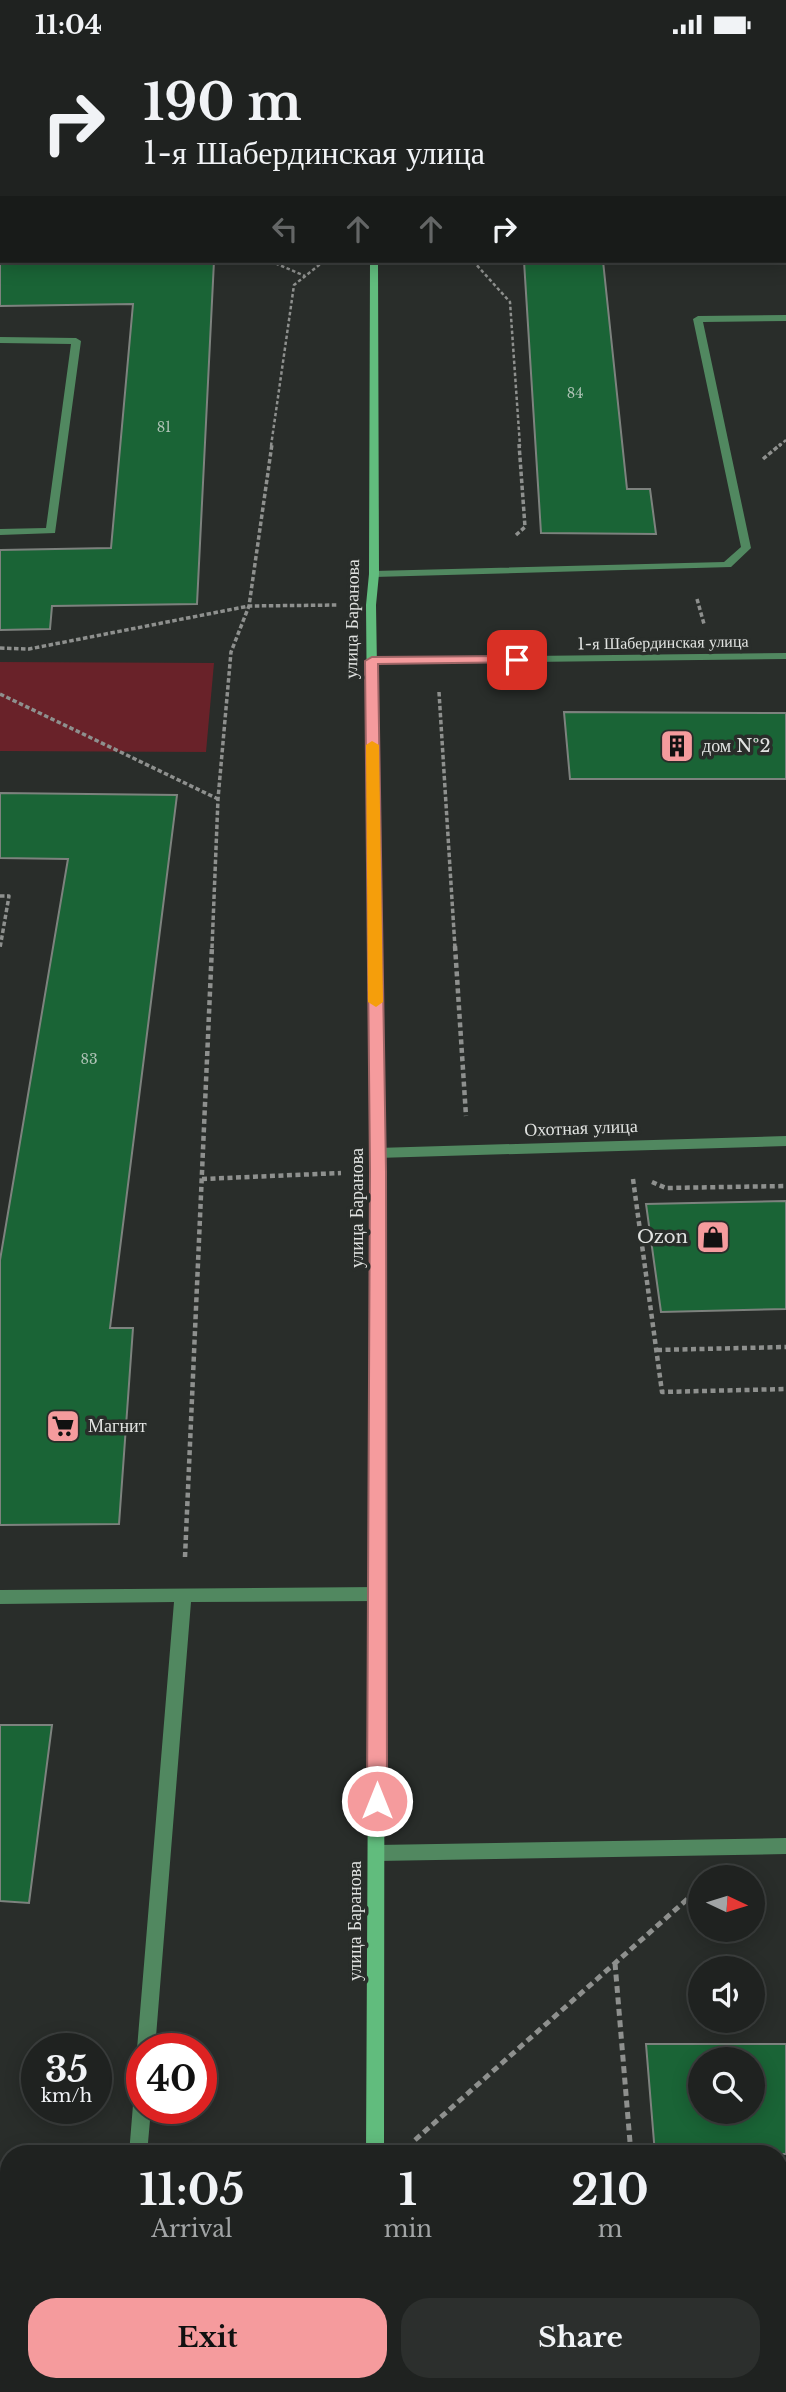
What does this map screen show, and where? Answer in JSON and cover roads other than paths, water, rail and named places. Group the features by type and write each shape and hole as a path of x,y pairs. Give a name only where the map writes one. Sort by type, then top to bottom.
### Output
{"street":[{"name":"улица Баранова","path":"374,263 374,574 371,605 379,1594 375,2145"},
{"path":"374,574 727,565 746,548 698,319 786,319"},
{"path":"0,340 76,341 51,531 0,532"},
{"name":"1-я Шабердинская улица","path":"372,661 786,656"},
{"name":"Охотная улица","path":"377,1153 786,1141"},
{"path":"0,1597 379,1594"},
{"path":"147,2033 183,1596"},
{"path":"377,1853 786,1846"},
{"path":"139,2145 140,2124"}],"place":[{"name":"дом №2","path":"677,746"},
{"name":"Ozon","path":"713,1237"},
{"name":"Магнит","path":"63,1426"}]}
